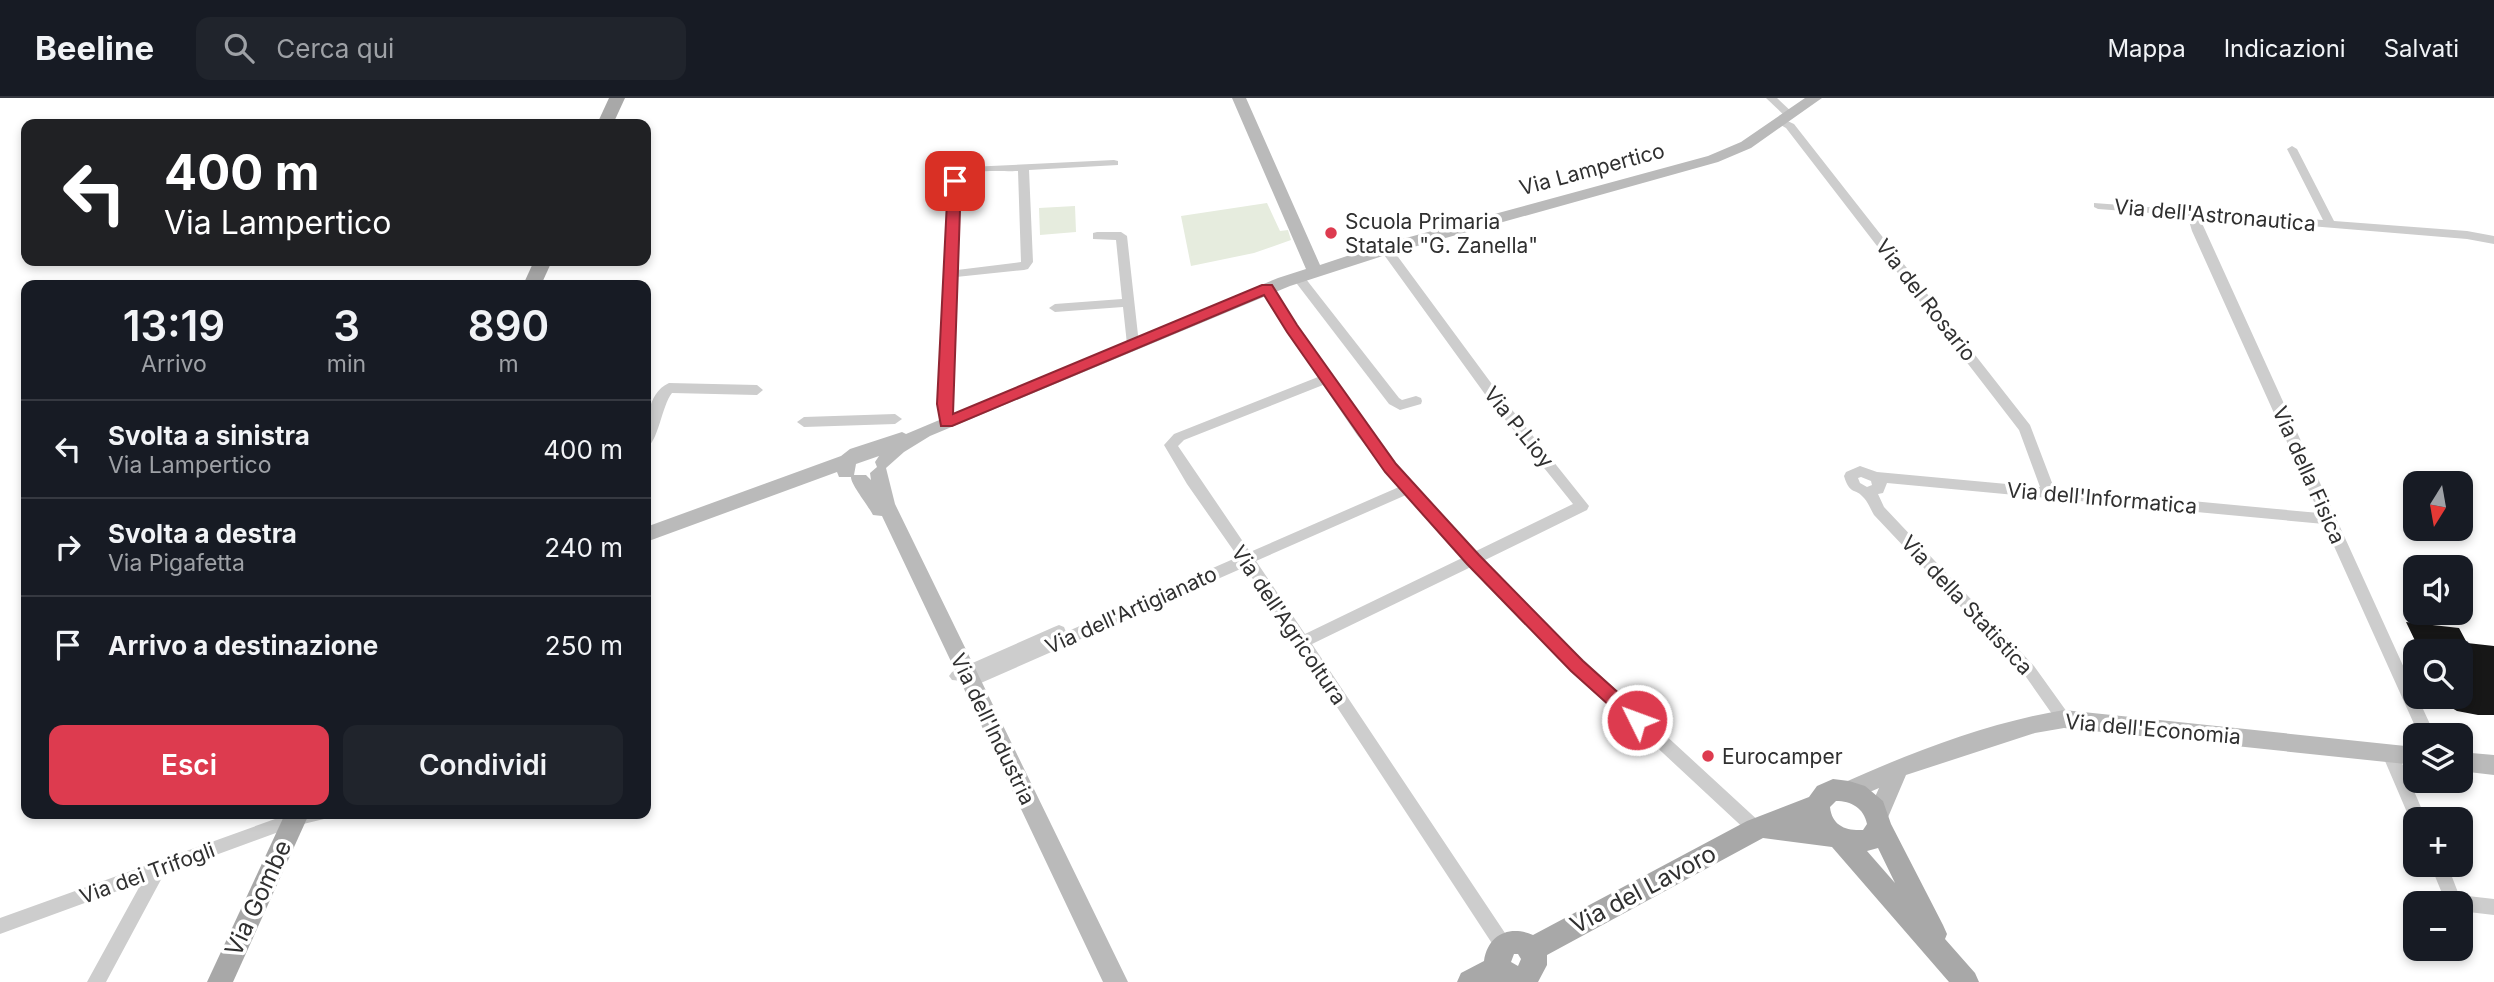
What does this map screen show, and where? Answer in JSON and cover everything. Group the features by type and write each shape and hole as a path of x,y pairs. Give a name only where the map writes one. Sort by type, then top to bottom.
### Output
{"main road":[{"path":"607,119 617,98"},
{"path":"1948,961 1867,800 1849,791 1833,790 1826,794 1818,805 1820,822 1838,838 1966,982"},
{"name":"Via del Lavoro","path":"1513,968 1528,975 1534,966 1530,950 1756,829 1818,805"},
{"name":"Via Gombe","path":"220,982 302,819"},
{"path":"1838,838 1853,843 1871,839 1879,820"},
{"name":"Via del Lavoro","path":"1756,829 1788,828 1838,838"},
{"path":"1470,982 1513,968"}],"street":[{"path":"1239,98 1306,274 1394,401 1404,405 1416,401"},
{"name":"Via del Rosario","path":"1771,98 2025,428 2049,494"},
{"name":"Via Lampertico","path":"865,467 905,439 1267,288 1386,249 1703,162 1746,145 1815,98"},
{"name":"Via dell'Astronautica","path":"2292,149 2332,225"},
{"path":"947,422 944,404 955,181 964,172 1114,163"},
{"path":"951,274 1019,269 1024,266 1026,251 1023,169"},
{"name":"Via dell'Astronautica","path":"2098,205 2494,240"},
{"name":"Via della Fisica","path":"2197,215 2195,220 2198,231 2422,723"},
{"path":"1097,236 1121,236 1133,344"},
{"name":"Via P.Lioy","path":"1386,249 1492,394 1582,506 1473,560"},
{"path":"1267,288 1326,379 1408,489 1577,666 1756,829"},
{"path":"1055,308 1129,303"},
{"name":"Via dell'Agricoltura","path":"1326,379 1179,437 1171,446 1302,642 1513,968"},
{"path":"651,428 660,400 669,388 757,390"},
{"path":"804,422 895,415 905,439"},
{"path":"651,533 805,475 865,467"},
{"name":"Via dell'Industria","path":"865,467 867,488 1116,982"},
{"name":"Via della Statistica","path":"1876,477 1864,471 1851,476 1857,488 1871,492 1871,499 1879,512 2029,670 2064,719"},
{"path":"1871,492 1880,486 1876,477"},
{"name":"Via dell'Informatica","path":"1876,477 2328,519"},
{"name":"Via dell'Artigianato","path":"964,679 1243,556 1408,489"},
{"path":"1302,642 1473,560"},
{"name":"Via dell'Industria","path":"964,679 1105,982"},
{"name":"Via dell'Economia","path":"1849,791 1898,768 2035,724 2064,719 2403,755"},
{"path":"2390,754 2413,807"},
{"path":"2473,763 2494,765"},
{"path":"1879,820 1898,768"},
{"name":"Via dei Trifogli","path":"0,926 295,819"},
{"path":"96,982 158,869"},
{"path":"2473,905 2494,907"}],"shaded area":[{"path":"1267,203 1280,231 1288,230 1291,240 1254,253 1191,266 1181,216"},
{"path":"1075,206 1076,232 1040,235 1039,208"}],"building":[{"path":"2407,625 2459,628 2465,639 2414,639"},
{"path":"2473,644 2494,646 2494,715 2454,709 2473,709"}],"place":[{"name":"Scuola Primaria Statale \"G. Zanella\"","path":"1331,233"},
{"name":"Eurocamper","path":"1708,756"}],"route":[{"path":"955,181 944,404 947,422 1267,288 1276,306 1390,468 1473,560 1577,666 1637,720"}]}
